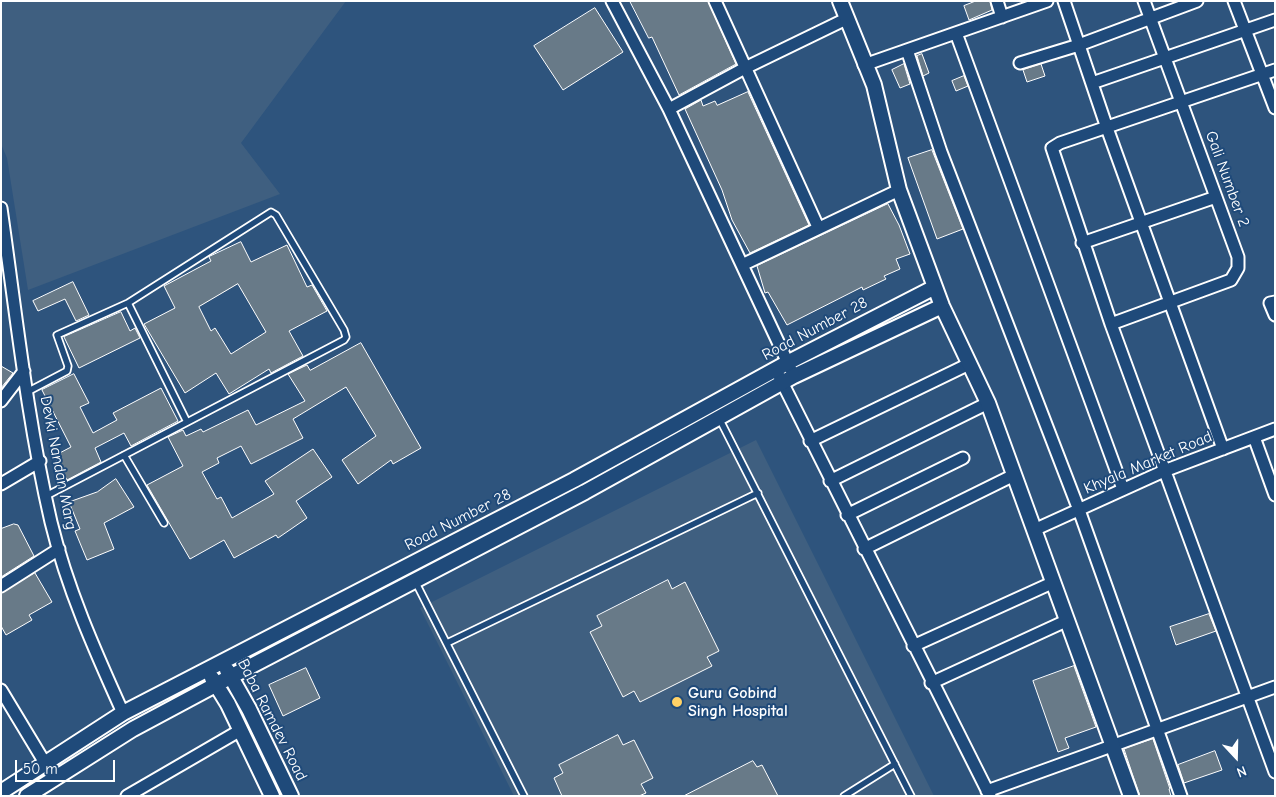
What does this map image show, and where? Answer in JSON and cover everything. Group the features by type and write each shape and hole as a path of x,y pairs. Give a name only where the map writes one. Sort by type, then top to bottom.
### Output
{"street":[{"path":"612,1 669,109 742,265 781,366 781,383 931,683 989,794 1275,687"},
{"path":"714,1 818,227"},
{"path":"840,1 864,65 874,85 899,190 942,306 988,403 1131,796"},
{"path":"997,1 1002,17"},
{"path":"864,65 1047,1"},
{"path":"1064,1 1107,128 1223,449"},
{"name":"Gali Number 2","path":"1144,1 1238,257 1238,268 1232,280 1170,302"},
{"path":"1020,63 1079,45 1197,1"},
{"path":"1234,1 1275,108"},
{"path":"669,109 745,68 846,19"},
{"path":"1092,83 1275,20"},
{"path":"956,33 1123,489"},
{"path":"907,50 941,152 1079,510 1156,731 1181,796"},
{"path":"1275,70 1060,143 1052,148 1082,243 1275,772"},
{"path":"742,265 818,227 899,190"},
{"path":"1082,243 1141,221 1216,197"},
{"name":"Devki Nandan Marg","path":"1,208 27,392 46,496 59,549 82,620 123,713"},
{"path":"1,271 9,260"},
{"name":"Road Number 28","path":"1,792 123,713 574,480 781,366 935,287"},
{"path":"1111,324 1170,302"},
{"path":"1275,302 1270,303 1275,316"},
{"name":"Road Number 28","path":"27,796 133,729 216,684 585,492 794,376 942,306"},
{"path":"810,441 969,364"},
{"path":"781,366 794,376"},
{"path":"1,401 24,371"},
{"path":"830,481 988,403"},
{"path":"712,404 719,418"},
{"name":"Khyala Market Road","path":"1034,530 1164,471 1275,429"},
{"path":"1254,437 1275,495"},
{"path":"847,515 963,458"},
{"path":"1,484 40,461"},
{"path":"864,549 1014,475"},
{"path":"1,586 59,549"},
{"path":"913,646 1054,582"},
{"path":"931,683 1068,620"},
{"name":"Baba Ramdev Road","path":"221,661 232,676 291,796"},
{"path":"206,669 228,704 239,731 272,796"},
{"path":"1,690 45,763"},
{"path":"127,796 239,731"}],"lane":[{"path":"27,392 67,371 68,366 57,335 128,303 271,212 274,212 344,330 346,337 344,340 46,496"},
{"path":"128,303 187,422"},
{"path":"719,418 911,796"},
{"path":"124,455 164,522"},
{"path":"447,643 758,493"},
{"path":"415,581 524,796"},
{"path":"844,796 895,764"}],"shaded area":[{"path":"1,1 346,1 241,143 280,194 28,290 7,158 1,144"},
{"name":"Guru Gobind Singh Hospital","path":"756,440 934,796 514,796 420,608"}],"building":[{"path":"630,1 708,1 736,64 679,95 652,37 649,38"},
{"path":"976,1 990,1 992,10 969,20 964,6"},
{"path":"595,8 623,52 563,90 534,46"},
{"path":"922,54 929,73 923,76 917,56"},
{"path":"904,64 910,84 900,88 892,70"},
{"path":"1041,64 1045,76 1027,82 1023,70"},
{"path":"964,76 968,86 956,91 952,81"},
{"path":"748,92 809,225 750,253 732,220 722,190 685,109 701,100 703,106 715,101 717,105"},
{"path":"932,150 963,229 937,239 908,158"},
{"path":"888,204 899,225 910,254 896,259 900,269 884,276 886,279 863,290 862,287 787,325 768,292 765,293 757,266"},
{"path":"241,242 251,262 287,245 307,287 312,285 327,311 289,331 303,356 271,373 269,369 229,394 216,373 185,393 144,324 175,308 164,286 211,261 209,257","holes":["238,284 266,332 231,354 215,328 211,331 199,307"]},
{"path":"73,282 89,315 76,321 65,299 38,311 33,301"},
{"path":"121,312 130,331 135,328 140,338 79,368 64,337"},
{"path":"361,343 421,448 393,464 391,460 358,484 342,460 376,436 346,387 293,419 303,438 251,464 241,446 217,458 219,463 202,472 217,499 221,497 232,518 274,494 265,481 313,449 332,477 296,501 307,518 278,538 276,535 234,558 224,540 190,559 147,485 183,466 168,437 183,430 186,436 201,429 203,432 248,410 256,425 305,401 288,374 307,365 310,370"},
{"path":"1,366 13,373 1,388"},
{"path":"74,374 89,403 80,407 93,433 117,420 113,413 161,388 178,421 131,446 124,433 95,448 101,462 67,480 54,456 71,447 42,390"},
{"path":"116,479 134,507 104,523 114,549 87,560 75,531 80,529 69,502 97,492"},
{"path":"14,524 18,525 34,556 1,577 1,529"},
{"path":"35,573 52,602 29,615 32,620 6,635 1,626 1,593"},
{"path":"668,580 672,589 685,582 719,651 707,657 712,666 640,702 634,691 623,697 590,632 602,626 597,616"},
{"path":"1209,614 1216,631 1176,645 1170,627"},
{"path":"1074,666 1096,727 1065,738 1069,748 1058,752 1033,681"},
{"path":"306,668 320,698 283,716 269,685"},
{"path":"618,735 623,745 634,740 653,778 641,784 646,793 639,796 562,796 554,778 563,773 559,765"},
{"path":"1153,739 1171,796 1140,796 1124,749"},
{"path":"1215,751 1222,770 1184,783 1178,765"},
{"path":"753,761 757,767 762,765 778,796 684,796"}],"place":[{"name":"Guru Gobind Singh Hospital","path":"677,702"}]}
